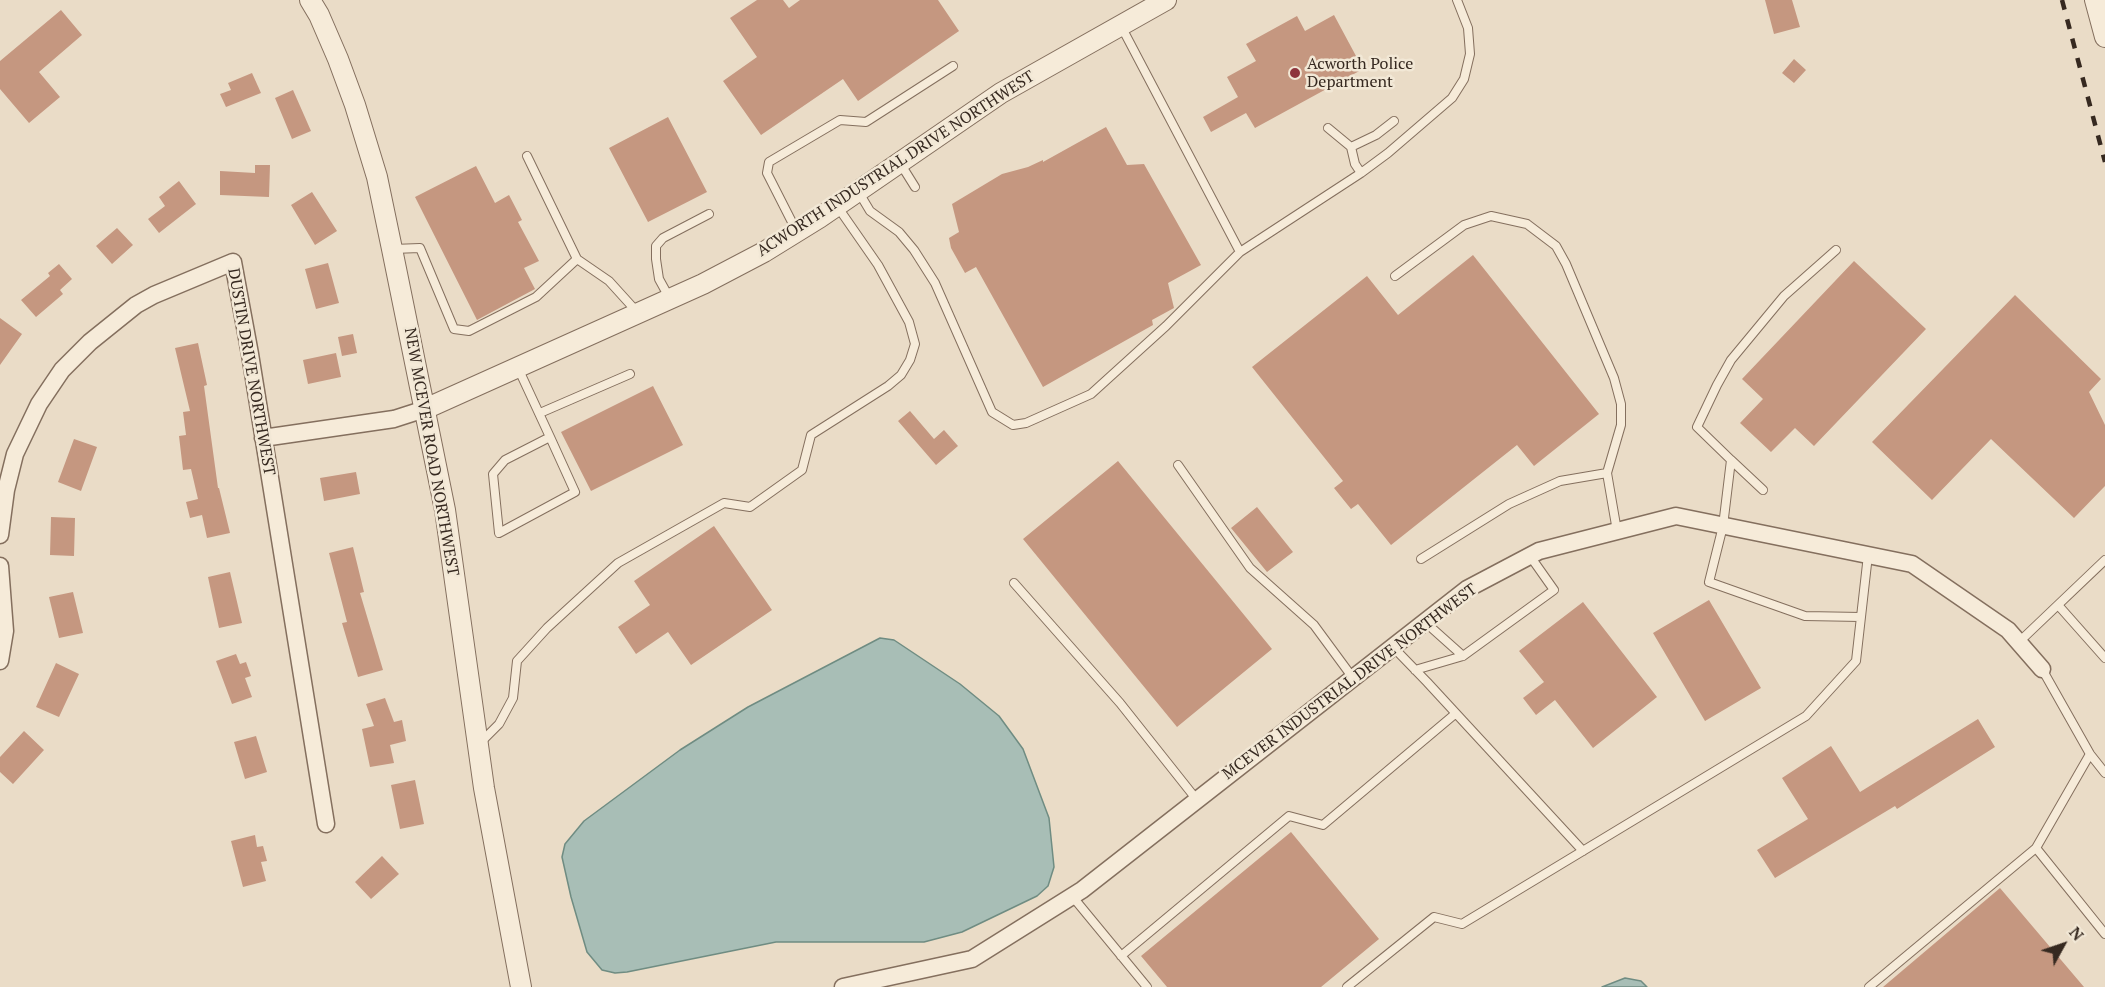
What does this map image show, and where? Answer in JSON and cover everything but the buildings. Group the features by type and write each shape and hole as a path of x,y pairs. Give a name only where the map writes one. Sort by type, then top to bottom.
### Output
{"street":[{"name":"NEW MCEVER ROAD NORTHWEST","path":"310,0 320,15 339,59 356,105 377,177 445,510 478,746 521,987"},
{"name":"ACWORTH INDUSTRIAL DRIVE NORTHWEST","path":"425,409 731,270 837,206 993,97 1166,0"},
{"path":"2095,0 2105,37"},
{"name":"DUSTIN DRIVE NORTHWEST","path":"0,535 6,489 15,454 39,404 62,370 97,335 136,306 154,295 233,262 326,824"},
{"path":"263,438 394,419 425,409"},
{"name":"MCEVER INDUSTRIAL DRIVE NORTHWEST","path":"846,987 972,958 1072,896 1467,589 1539,551 1676,516 1912,564 2008,630 2042,669"},
{"path":"0,566 5,631 0,661"}],"lane":[{"path":"858,191 870,211 899,232 914,250 935,283 992,412 1013,425 1026,423 1091,394 1166,326 1240,252 1361,173 1452,98 1459,89 1468,67 1470,40 1457,0"},
{"path":"1120,26 1240,252"},
{"path":"797,232 767,173 769,162 840,120 866,122 953,66"},
{"path":"1351,147 1376,135 1394,120"},
{"path":"1328,128 1351,147 1355,164 1361,173"},
{"path":"527,156 577,259 609,281 639,313"},
{"path":"900,163 915,187"},
{"path":"478,746 499,724 513,698 517,661 547,628 618,563 724,503 750,507 802,470 811,435 888,386 901,375 915,344 909,322 878,265 837,206"},
{"path":"670,299 659,279 656,246 663,238 710,214"},
{"path":"1395,276 1464,225 1491,216 1527,224 1556,246 1566,264 1614,378 1621,404 1621,425 1607,473 1617,531"},
{"path":"392,249 420,248 454,328 469,332 536,297 577,259"},
{"path":"1763,490 1698,427 1731,360 1784,296 1836,250"},
{"path":"518,367 575,492 499,532 493,474 505,460 549,437"},
{"path":"540,413 630,374"},
{"path":"1731,460 1723,526 1709,582 1805,615 1861,617"},
{"path":"1178,465 1250,568 1314,625 1353,678"},
{"path":"1421,559 1509,504 1560,481 1607,473"},
{"path":"1347,987 1434,917 1462,924 1806,716 1856,661 1868,555"},
{"path":"1415,670 1463,656 1554,590 1530,556"},
{"path":"2019,642 2105,560"},
{"path":"1014,583 1120,703 1197,800"},
{"path":"2058,605 2105,658"},
{"path":"1425,622 1463,656"},
{"path":"1393,647 1583,851"},
{"path":"2042,669 2090,754 2105,773"},
{"path":"1121,956 1289,816 1323,825 1455,714"},
{"path":"1869,987 2036,848 2090,754"},
{"path":"2036,848 2105,934"},
{"path":"1072,896 1147,987"}],"water":[{"path":"880,638 894,640 960,684 999,716 1023,749 1049,818 1054,867 1048,886 1037,896 962,932 924,942 776,942 627,972 615,973 602,970 587,952 562,857 565,844 584,821 680,750 748,707"},
{"path":"1625,978 1641,981 1647,987 1602,987"}],"railway":[{"path":"2062,0 2105,162"}],"place":[{"name":"Acworth Police Department","path":"1295,73"}]}
